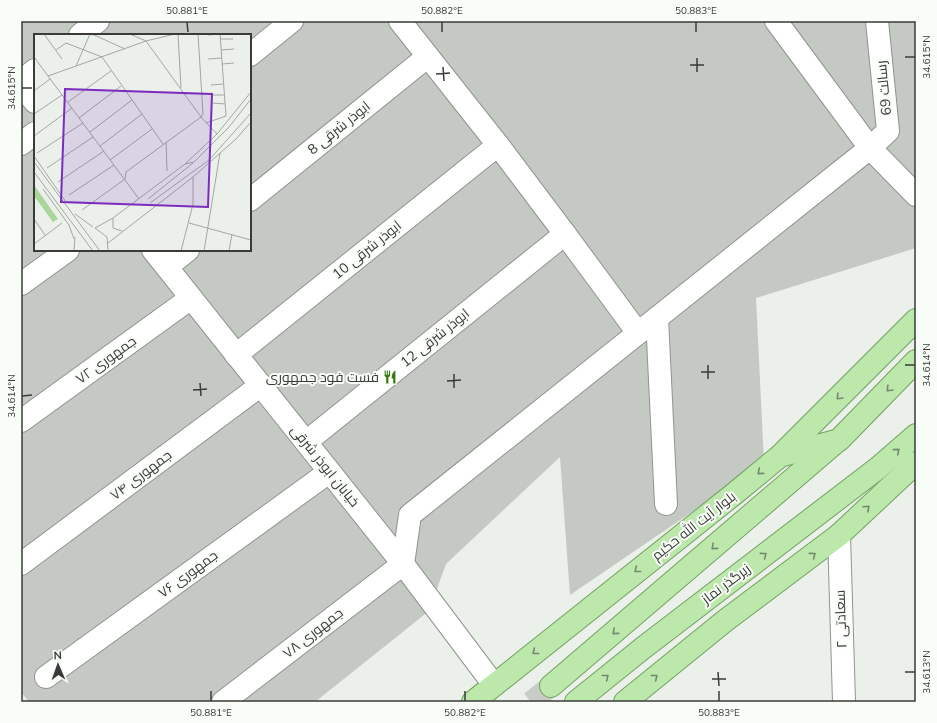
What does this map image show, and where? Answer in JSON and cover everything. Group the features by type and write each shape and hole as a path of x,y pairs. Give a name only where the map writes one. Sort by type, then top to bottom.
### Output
{"main road":[{"path":"780,456 916,320"},
{"path":"552,686 839,440 916,361"},
{"name":"زیرگذر نماز","path":"576,702 643,648 878,468 916,435"},
{"name":"بلوار آیت الله حکیم","path":"473,702 780,456 839,440"},
{"path":"625,702 726,620 839,535 916,463"}],"street":[{"path":"81,34 98,21"},
{"path":"251,54 292,21"},
{"path":"400,21 498,145 638,333"},
{"path":"776,21 870,148 912,187"},
{"name":"رسالت 69","path":"870,148 888,131 877,21"},
{"name":"ابوذر شرقی 8","path":"251,199 427,57"},
{"path":"21,81 34,71"},
{"path":"21,85 34,101"},
{"path":"21,144 34,134"},
{"name":"ابوذر شرقی 10","path":"236,355 498,145"},
{"path":"403,564 410,515 870,148"},
{"name":"ابوذر شرقی 12","path":"306,442 565,234"},
{"path":"21,284 67,251"},
{"name":"خیابان ابوذر شرقی","path":"154,251 403,564 494,685"},
{"path":"167,267 187,251"},
{"name":"جمهوری ۷۲","path":"21,421 191,298"},
{"path":"657,318 666,504"},
{"name":"جمهوری ۷۴","path":"21,564 261,385"},
{"name":"جمهوری ۷۶","path":"46,677 330,472"},
{"name":"سعادتی ۲","path":"839,535 844,702"},
{"name":"جمهوری ۷۸","path":"223,702 403,564"}],"building":[{"name":"فست فود جمهوری","path":"21,21 916,21 916,248 756,298 764,463 570,595 560,457 446,564 429,611 315,702 29,702 21,692"}],"tunnel":[{"path":"531,702 551,686"}],"place":[{"name":"فست فود جمهوری","path":"390,377"}]}
